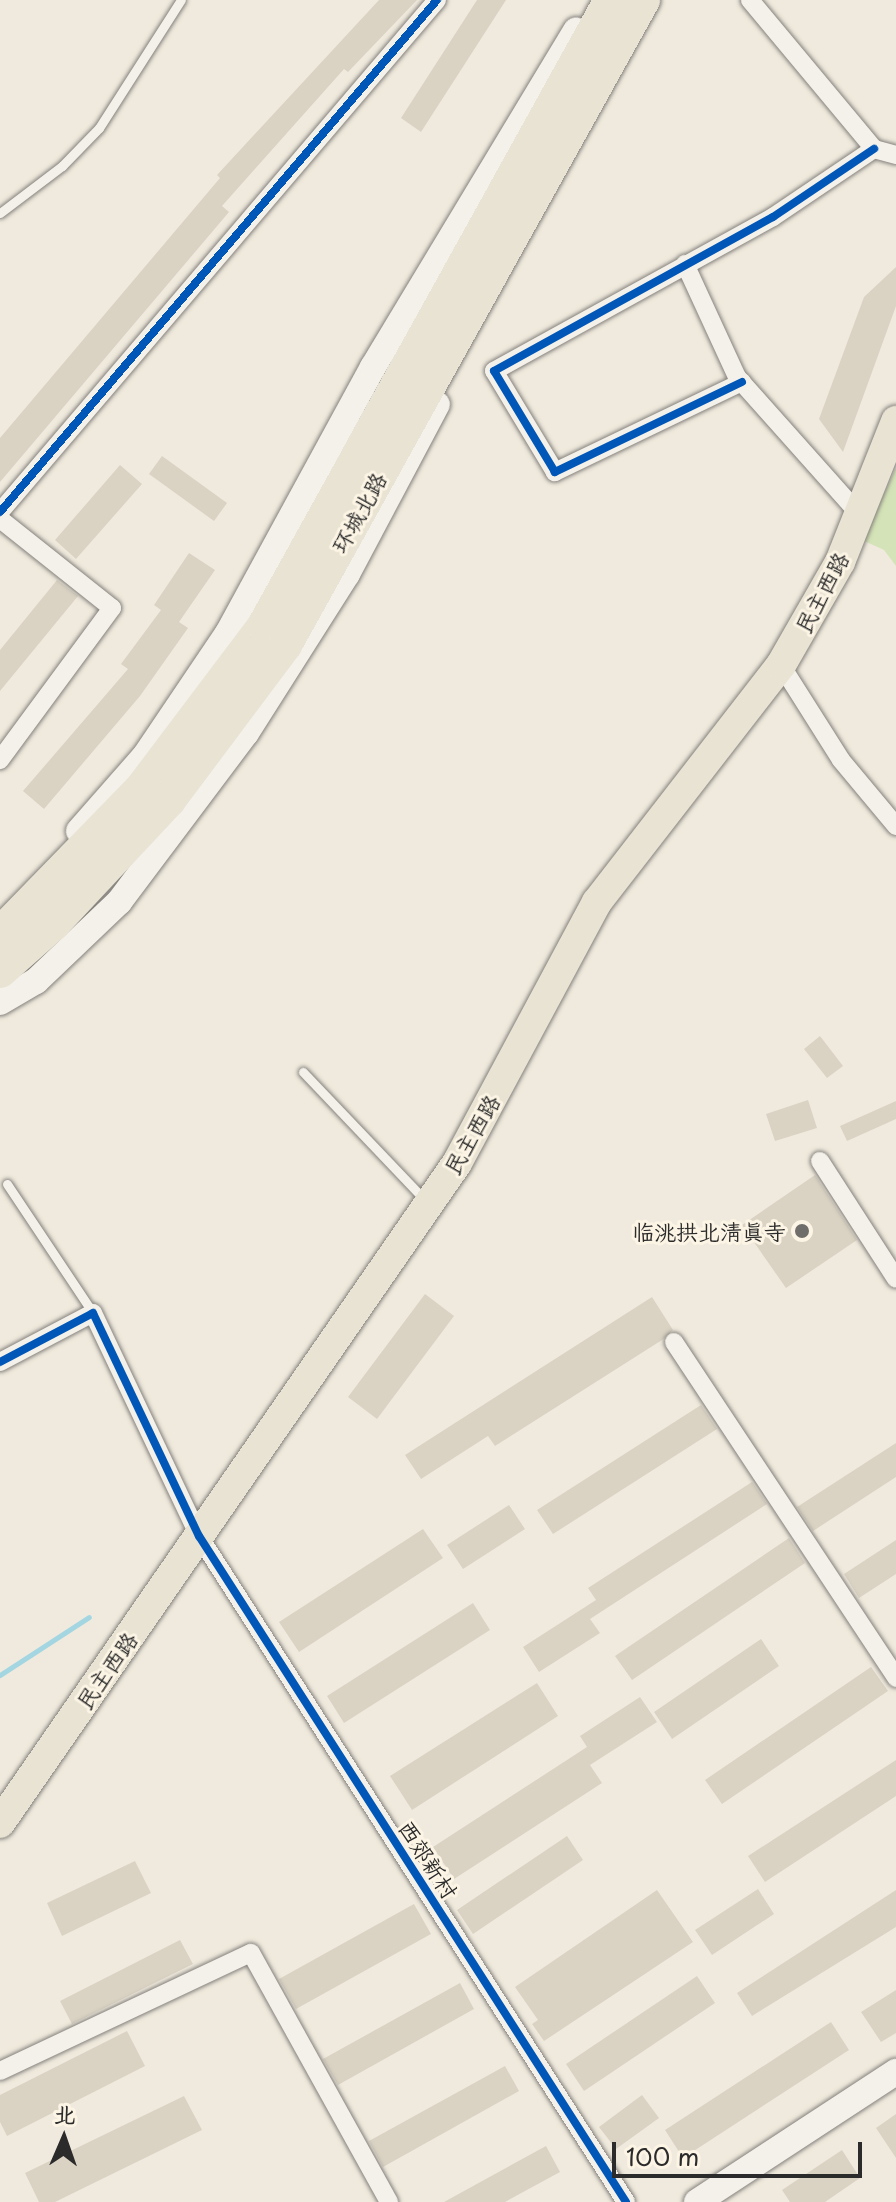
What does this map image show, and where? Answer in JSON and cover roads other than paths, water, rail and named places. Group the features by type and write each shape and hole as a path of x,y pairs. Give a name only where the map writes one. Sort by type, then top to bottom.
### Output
{"highway":[{"name":"环城北路","path":"0,934 142,788 275,635 611,0"},
{"name":"环城北路","path":"0,971 54,923 169,800 275,635 643,0"}],"main road":[{"path":"0,911 145,756 228,633 373,367 595,0"},
{"path":"0,1002 36,981 119,902 246,733 347,574 655,0"},
{"name":"民主西路","path":"0,1823 457,1163 597,902 781,665 840,562 896,421"},
{"path":"697,2202 896,2072"}],"street":[{"path":"0,512 437,0"},
{"path":"750,0 874,149 896,155"},
{"path":"742,382 555,472 494,371 773,217 874,149"},
{"path":"685,264 742,382 859,514"},
{"path":"0,519 112,608 0,760"},
{"path":"781,665 841,760 896,826"},
{"path":"820,1161 896,1279"},
{"path":"0,1362 93,1313"},
{"name":"西郊新村","path":"93,1313 199,1536 626,2202"},
{"path":"674,1342 896,1678"},
{"path":"0,2071 251,1953 389,2202"}],"lane":[{"path":"0,213 62,166 99,128 181,0"},
{"path":"303,1072 428,1204"},
{"path":"7,1184 93,1313"}],"waterway":[{"path":"0,1675 89,1617"}],"place":[{"name":"临洮拱北清真寺","path":"802,1231"}]}
